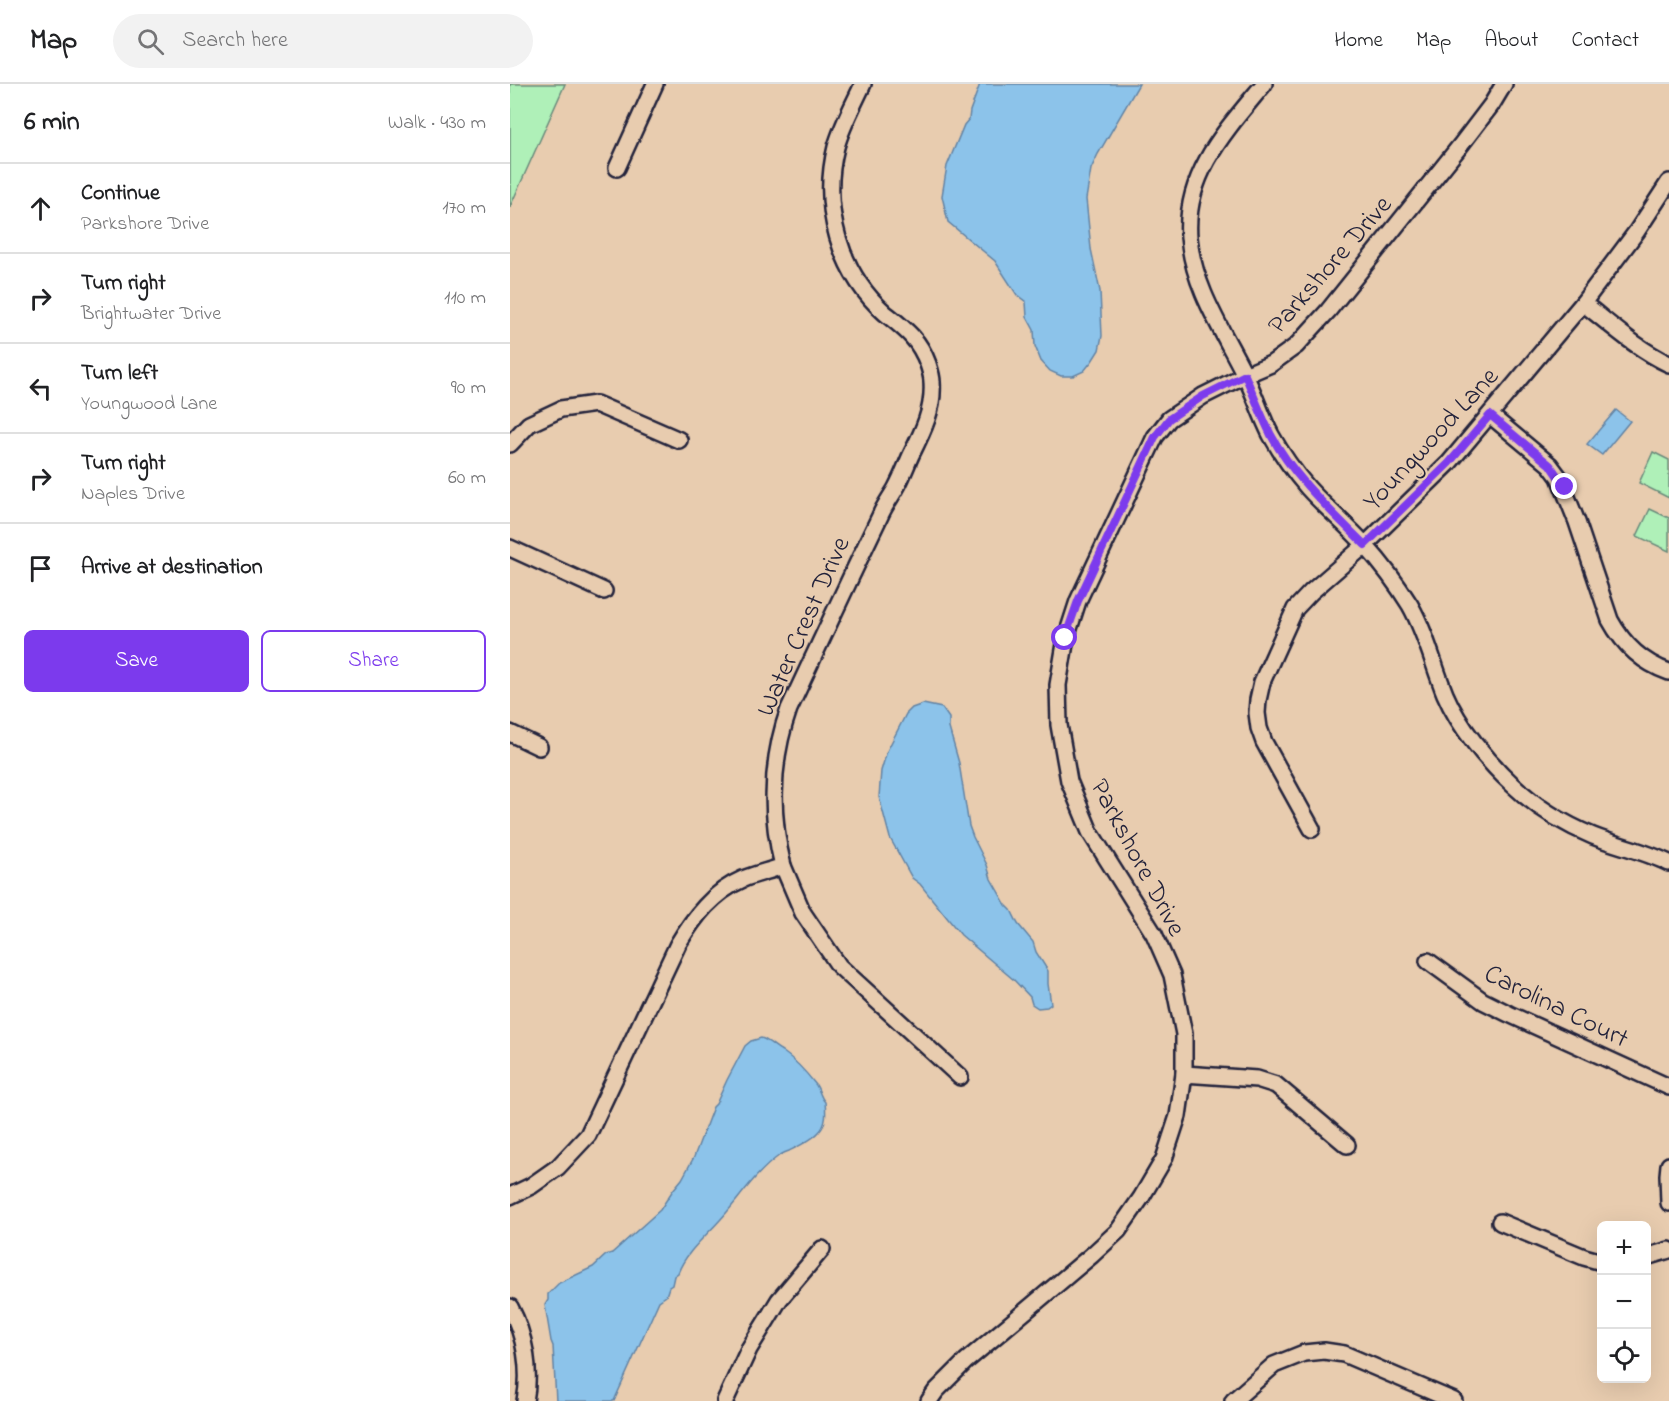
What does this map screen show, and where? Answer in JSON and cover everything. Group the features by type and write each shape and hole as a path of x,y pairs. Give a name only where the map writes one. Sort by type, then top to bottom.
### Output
{"street":[{"path":"617,168 655,84"},
{"name":"Water Crest Drive","path":"863,84 837,145 832,167 832,212 835,230 846,260 864,290 884,312 906,329 921,348 932,379 933,399 924,429 843,592 789,709 783,725 775,768 774,808 778,847 783,866 803,913 839,966 960,1077"},
{"path":"1264,84 1218,140 1203,165 1191,200 1189,237 1197,277 1272,436 1308,489 1365,545 1397,586 1420,626 1446,696 1455,713 1479,749 1497,770 1533,802 1565,822 1594,836 1669,863"},
{"name":"Parkshore Drive","path":"929,1401 966,1361 1118,1231 1164,1159 1178,1116 1184,1074 1184,1034 1172,975 1154,934 1090,832 1069,781 1059,725 1058,685 1065,638 1078,601 1155,437 1169,419 1203,396 1271,364 1307,335 1460,146 1504,84"},
{"name":"Youngwood Lane","path":"1312,829 1263,742 1259,728 1258,700 1262,682 1295,609 1449,463 1583,303 1637,231 1669,182"},
{"path":"1583,303 1654,357 1669,364"},
{"path":"510,444 529,424 561,409 596,404 679,440"},
{"path":"1490,415 1550,465 1559,477 1578,522 1610,620 1617,633 1638,655 1669,672"},
{"path":"510,548 604,591"},
{"path":"510,734 539,747"},
{"path":"510,1196 531,1186 558,1167 588,1134 678,944 701,909 718,893 743,879 783,866"},
{"name":"Carolina Court","path":"1428,961 1468,991 1492,1005 1669,1087"},
{"path":"1184,1074 1257,1079 1276,1085 1347,1145"},
{"path":"1669,1165 1669,1203"},
{"path":"1500,1222 1597,1261"},
{"path":"725,1401 749,1349 779,1300 822,1249"},
{"path":"1651,1256 1669,1250"},
{"path":"510,1307 526,1351 528,1387 525,1401"},
{"path":"1233,1401 1274,1365 1304,1353 1324,1351 1344,1354 1454,1401"}],"green space":[{"path":"510,84 565,84 510,207"},
{"path":"1653,452 1669,460 1669,498 1639,483"},
{"path":"1650,509 1669,518 1669,551 1637,536"}],"water":[{"path":"980,84 1139,84 1091,169 1086,199 1091,249 1100,291 1102,336 1099,350 1092,361 1084,371 1073,376 1061,376 1050,371 1041,361 1035,346 1034,330 1027,317 1026,302 1017,295 995,261 948,222 942,196 947,166 964,125 969,119"},
{"path":"1616,410 1630,421 1602,455 1587,444"},
{"path":"923,704 942,708 949,718 949,728 959,763 969,826 991,879 1018,924 1033,942 1036,952 1048,971 1051,1004 1047,1007 1038,1008 1032,1004 1030,997 1014,980 961,935 920,884 912,878 890,838 879,797 881,771 887,751 906,714 912,708"},
{"path":"761,1038 791,1058 816,1085 825,1102 822,1129 809,1140 771,1162 691,1251 674,1276 666,1296 659,1301 614,1401 556,1401 553,1346 545,1305 548,1294 559,1283 593,1267 606,1255 612,1253 660,1210 694,1157 713,1107 745,1046"}],"route":[{"path":"1065,638 1078,601 1155,437 1169,419 1203,396 1245,375 1272,436 1308,489 1365,545 1449,463 1490,415 1550,465 1565,487"}]}
